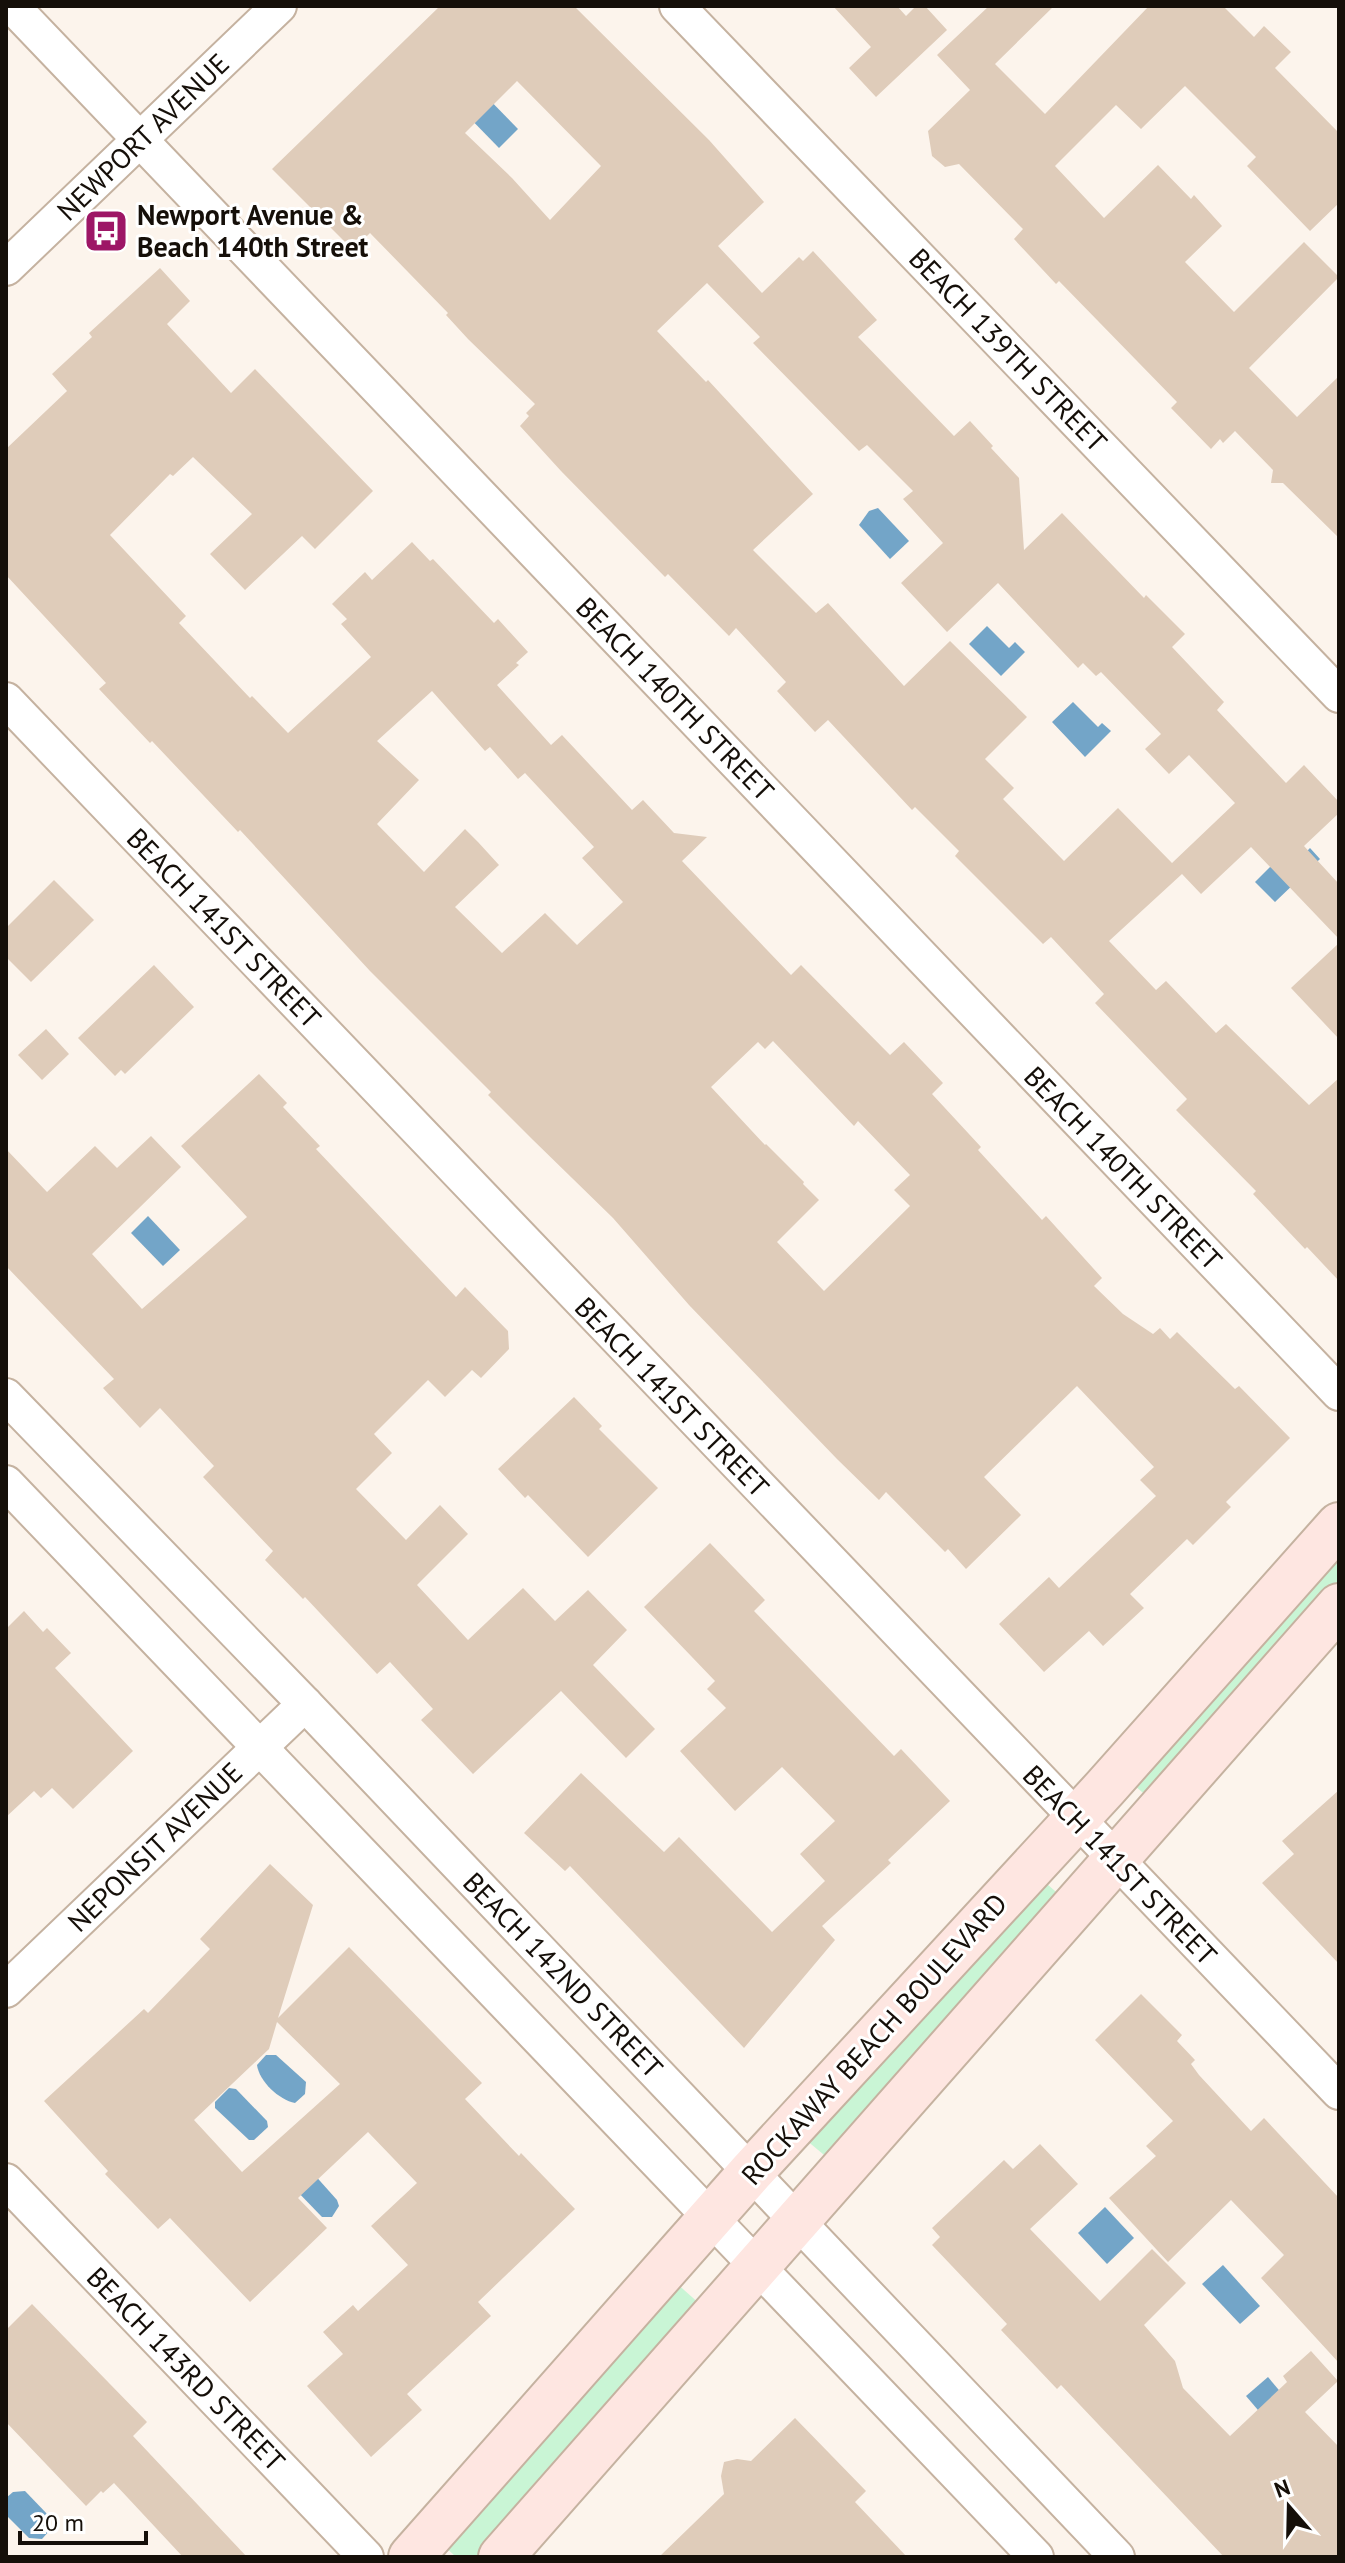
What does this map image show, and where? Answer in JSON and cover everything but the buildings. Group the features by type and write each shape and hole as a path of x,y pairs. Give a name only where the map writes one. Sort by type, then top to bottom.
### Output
{"street":[{"name":"BEACH 140TH STREET","path":"12,6 1339,1393"},
{"name":"NEWPORT AVENUE","path":"6,268 279,6"},
{"name":"BEACH 139TH STREET","path":"677,6 1339,695"},
{"name":"BEACH 141ST STREET","path":"6,700 1339,2092"},
{"name":"BEACH 142ND STREET","path":"6,1396 305,1704 1117,2557"},
{"path":"6,1483 1036,2557"},
{"name":"ROCKAWAY BEACH BOULEVARD","path":"411,2557 751,2172 1339,1525"},
{"path":"501,2557 1339,1606"},
{"name":"NEPONSIT AVENUE","path":"6,1990 305,1704"},
{"name":"BEACH 143RD STREET","path":"6,2181 366,2557"}],"green space":[{"path":"1339,1545 1339,1587 1149,1798 1128,1780"},
{"path":"1039,1877 1063,1898 830,2160 805,2139"},
{"path":"674,2281 702,2306 478,2557 456,2557 441,2543"}],"water":[{"path":"478,88 518,129 499,148 459,107"},
{"path":"878,508 909,541 890,559 859,525 869,511"},
{"path":"987,626 1009,648 1015,642 1025,652 1001,676 969,644"},
{"path":"1073,702 1098,727 1102,723 1111,731 1085,757 1052,722"},
{"path":"1310,848 1320,859 1275,902 1255,882 1278,859 1304,854"},
{"path":"148,1216 180,1250 163,1266 131,1233"},
{"path":"266,2055 276,2055 306,2082 305,2094 295,2103 276,2094 262,2077 257,2065"},
{"path":"229,2088 236,2089 267,2121 268,2127 254,2140 249,2140 215,2108 215,2102"},
{"path":"312,2172 337,2200 339,2206 332,2217 322,2217 294,2188"},
{"path":"1105,2207 1134,2238 1107,2264 1078,2233"},
{"path":"1223,2265 1260,2306 1240,2324 1202,2284"},
{"path":"1268,2377 1305,2421 1275,2430 1246,2396"},
{"path":"25,2491 50,2517 51,2529 42,2539 29,2538 6,2515 6,2498 13,2492"}],"place":[{"name":"Newport Avenue & Beach 140th Street","path":"106,231"}]}
